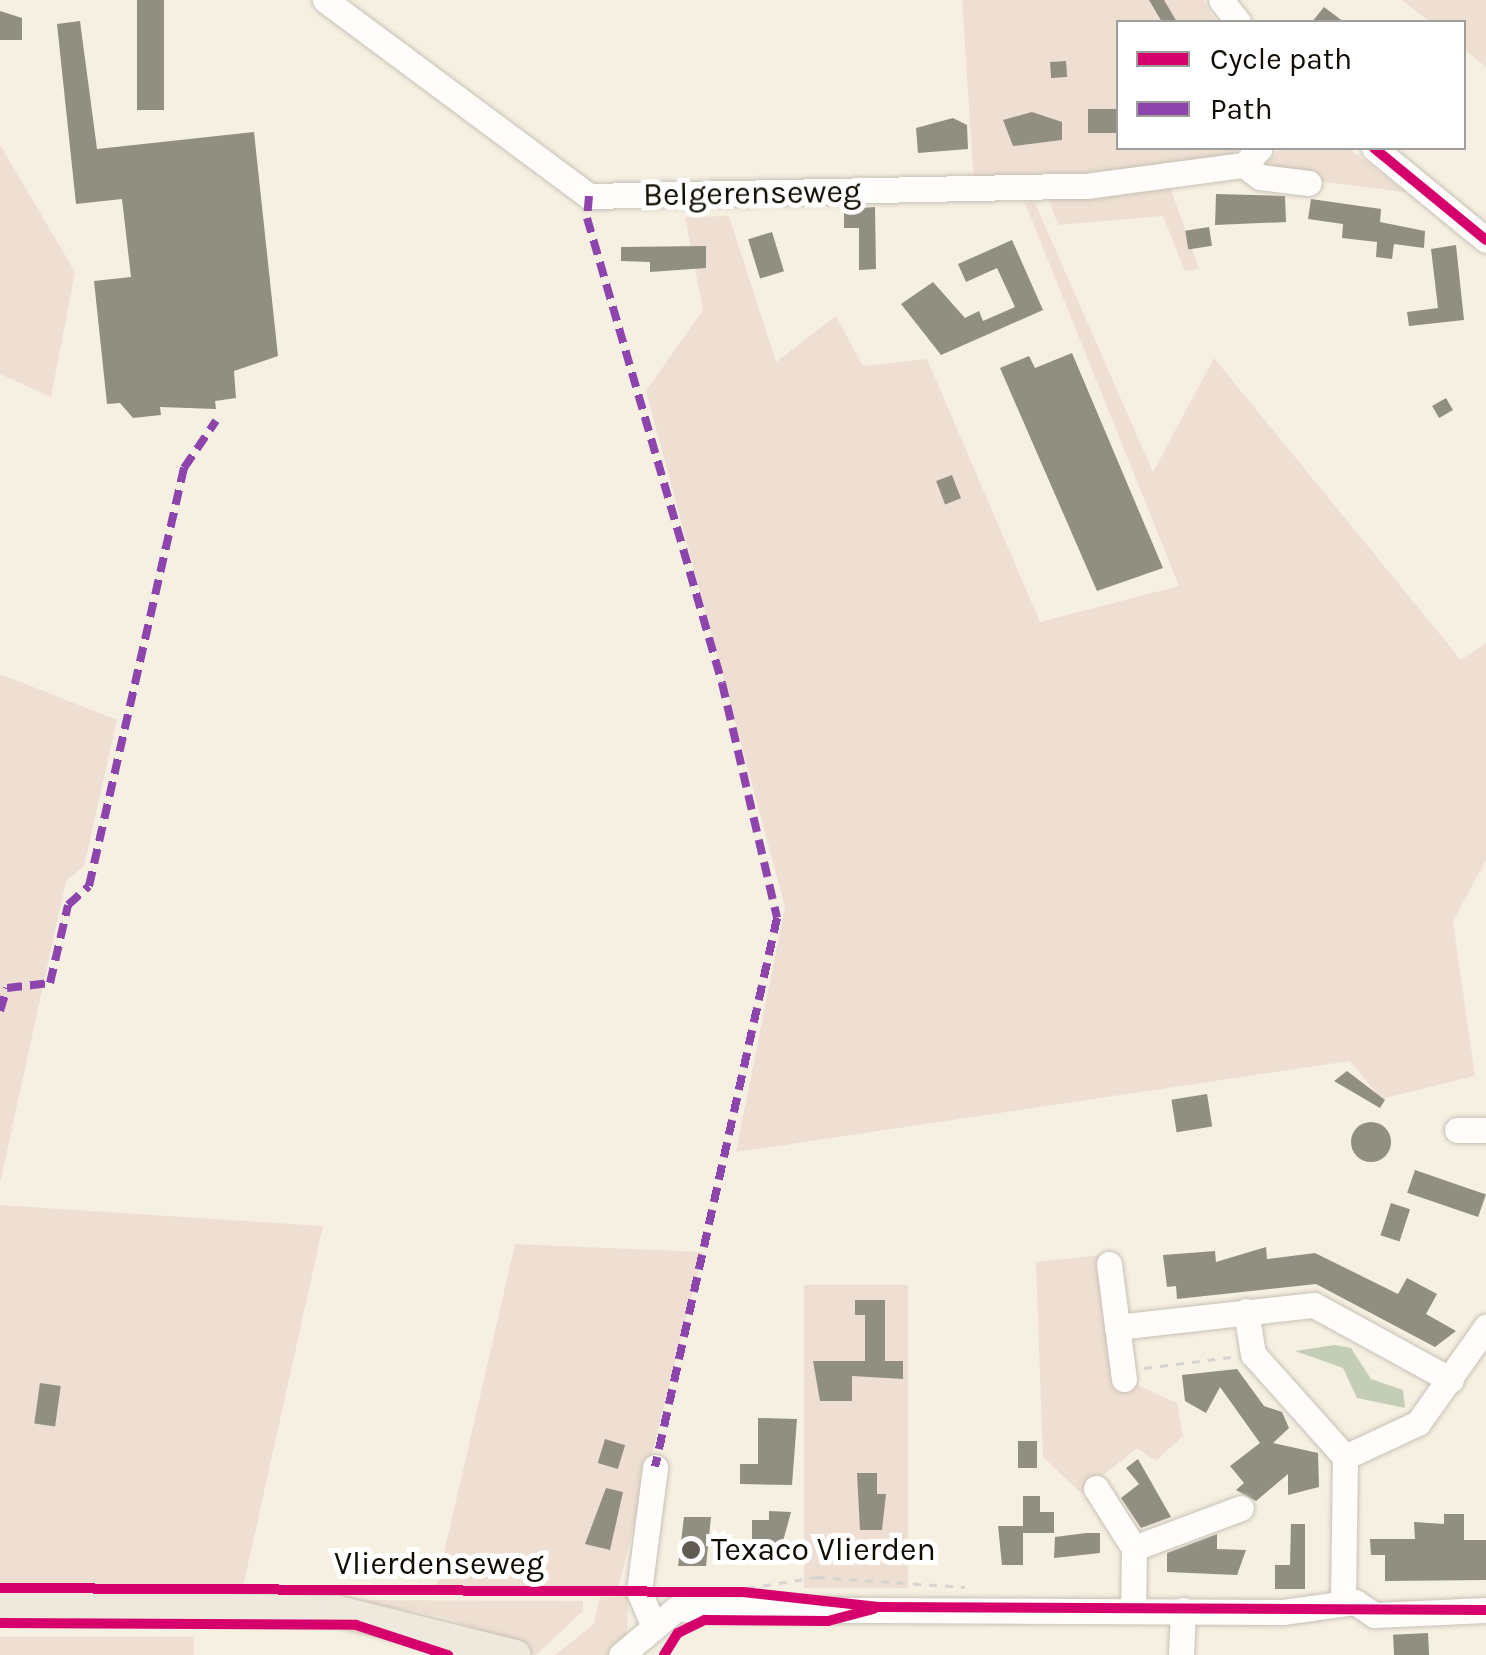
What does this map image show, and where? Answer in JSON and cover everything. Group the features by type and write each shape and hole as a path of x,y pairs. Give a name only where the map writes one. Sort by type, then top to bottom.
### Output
{"main road":[{"name":"Vlierdenseweg","path":"0,1605 338,1611 516,1655"}],"street":[{"name":"Belgerenseweg","path":"325,0 589,196 1086,186 1252,156 1260,177 1309,182"},
{"path":"1221,0 1236,20"},
{"path":"1376,150 1486,240"},
{"path":"1457,1130 1486,1130"},
{"path":"1109,1264 1124,1375"},
{"path":"1117,1327 1314,1305 1451,1380"},
{"path":"1246,1311 1252,1354 1346,1456 1343,1602"},
{"path":"1346,1456 1418,1423 1486,1327"},
{"path":"643,1655 652,1622 639,1591 655,1467"},
{"path":"1096,1488 1134,1548 1132,1611"},
{"path":"1134,1548 1241,1508"},
{"path":"622,1655 652,1622 676,1610 1132,1611 1343,1602 1374,1614 1486,1610"},
{"path":"1181,1655 1183,1610"}],"path":[{"path":"1124,1375 1252,1354"},
{"path":"744,1592 754,1581 818,1578 964,1580 966,1593 983,1593"},
{"path":"726,1592 806,1594"}],"shaded area":[{"path":"962,0 1203,0 1215,20 1116,20 1116,150 1239,150 1203,168 974,183"},
{"path":"1402,0 1486,0 1486,67 1466,51 1466,20 1427,20"},
{"path":"0,145 75,272 51,397 0,374"},
{"path":"1279,150 1351,150 1405,192 1276,176 1263,167"},
{"path":"1170,187 1199,269 1185,271 1163,216 1058,225 1049,200"},
{"path":"1025,203 1035,203 1153,472 1214,358 1461,660 1486,643 1486,860 1453,921 1475,1076 1381,1099 1350,1061 736,1152 785,907 646,391 703,310 685,217 729,216 776,362 836,316 863,366 927,359 1040,622 1179,586"},
{"path":"0,674 117,720 84,866 66,881 0,1183"},
{"path":"0,1205 323,1226 243,1587 0,1587"},
{"path":"515,1244 703,1252 618,1588 436,1588"},
{"path":"1102,1255 1130,1382 1177,1403 1183,1436 1156,1461 1137,1448 1081,1493 1043,1457 1036,1262"},
{"path":"804,1285 908,1285 908,1588 804,1588"},
{"path":"1335,1345 1351,1348 1371,1379 1403,1390 1405,1408 1357,1398 1343,1368 1295,1351"},
{"path":"628,1596 627,1637 613,1655 555,1655 594,1624 600,1597"},
{"path":"355,1600 583,1601 583,1611 536,1655 448,1618"},
{"path":"0,1637 194,1637 194,1655 0,1655"}],"building":[{"path":"137,0 164,0 164,110 137,110"},
{"path":"1149,0 1164,0 1176,20 1161,20"},
{"path":"1324,7 1341,20 1314,20"},
{"path":"0,11 22,18 22,40 0,40"},
{"path":"80,21 97,149 254,132 278,356 234,371 236,398 215,401 216,409 160,407 161,415 133,418 120,403 107,404 94,281 131,277 122,199 76,204 57,24"},
{"path":"1066,61 1067,77 1051,78 1050,62"},
{"path":"1088,109 1116,109 1116,133 1088,133"},
{"path":"1032,112 1062,122 1062,140 1013,146 1003,120"},
{"path":"953,118 967,125 968,149 918,153 916,128"},
{"path":"1216,194 1285,196 1286,222 1215,225"},
{"path":"1311,199 1381,209 1380,222 1425,231 1424,248 1394,244 1392,259 1376,257 1377,242 1342,238 1343,224 1308,219"},
{"path":"875,207 876,269 859,270 859,228 844,228 844,209"},
{"path":"1209,227 1212,246 1188,250 1185,231"},
{"path":"772,232 784,271 760,279 748,239"},
{"path":"1012,240 1043,310 941,355 901,304 933,282 965,318 979,311 983,321 1015,307 997,268 966,282 958,264"},
{"path":"1456,245 1464,320 1409,326 1407,312 1438,308 1431,249"},
{"path":"706,246 706,268 650,272 650,262 621,261 621,247"},
{"path":"1072,353 1163,568 1097,591 1000,368 1029,356 1035,368"},
{"path":"1446,398 1453,410 1439,418 1432,406"},
{"path":"952,475 961,498 945,504 936,481"},
{"path":"1347,1071 1385,1100 1380,1108 1334,1081"},
{"path":"1207,1094 1212,1127 1177,1132 1171,1100"},
{"path":"1371,1122 1385,1128 1391,1142 1385,1156 1371,1162 1357,1156 1351,1142 1357,1128"},
{"path":"1415,1170 1486,1194 1478,1217 1407,1193"},
{"path":"1391,1203 1410,1209 1400,1242 1380,1235"},
{"path":"1266,1247 1267,1259 1315,1253 1398,1294 1407,1278 1437,1294 1426,1314 1456,1331 1435,1347 1316,1284 1177,1299 1176,1286 1167,1287 1163,1255 1215,1251 1216,1262"},
{"path":"855,1300 885,1300 885,1361 903,1361 903,1379 852,1376 852,1401 820,1401 813,1361 865,1361 865,1315 855,1315"},
{"path":"1237,1369 1264,1406 1282,1412 1289,1428 1273,1443 1318,1453 1319,1487 1288,1495 1288,1474 1256,1501 1236,1490 1244,1483 1230,1466 1260,1443 1220,1387 1206,1413 1185,1401 1182,1375"},
{"path":"40,1383 61,1386 55,1427 34,1424"},
{"path":"758,1418 797,1419 792,1485 740,1484 740,1464 758,1464"},
{"path":"605,1439 625,1445 618,1469 598,1463"},
{"path":"1018,1441 1037,1441 1037,1468 1018,1468"},
{"path":"1138,1459 1171,1517 1141,1528 1121,1498 1139,1484 1126,1468"},
{"path":"857,1473 877,1473 877,1494 886,1494 882,1530 860,1530"},
{"path":"606,1488 623,1492 610,1550 585,1544"},
{"path":"1023,1496 1040,1496 1040,1512 1054,1512 1054,1533 1023,1533 1023,1565 1002,1565 998,1526 1023,1526"},
{"path":"769,1511 791,1512 782,1545 752,1545 752,1520 769,1520"},
{"path":"1444,1514 1464,1514 1464,1540 1486,1540 1486,1580 1385,1581 1385,1555 1371,1555 1370,1539 1415,1539 1414,1522 1444,1524"},
{"path":"684,1517 711,1517 706,1566 678,1566"},
{"path":"1291,1524 1305,1524 1305,1589 1275,1589 1275,1565 1290,1565"},
{"path":"1100,1533 1100,1553 1054,1558 1055,1537"},
{"path":"1217,1534 1217,1549 1246,1550 1237,1575 1167,1572 1167,1553"},
{"path":"1428,1633 1429,1655 1394,1655 1393,1635"}],"marked path":[{"path":"589,196 587,218 722,683 777,918 655,1467"},
{"path":"0,1011 7,988 50,983 68,905 89,886 184,468 216,421"}],"cycle path":[{"path":"1376,150 1486,240"},
{"path":"0,1588 743,1592 878,1607 1486,1610"},
{"path":"664,1655 678,1633 705,1620 828,1621 873,1609"},
{"path":"0,1623 356,1625 448,1655"}],"place":[{"name":"Texaco Vlierden","path":"691,1550"}]}
